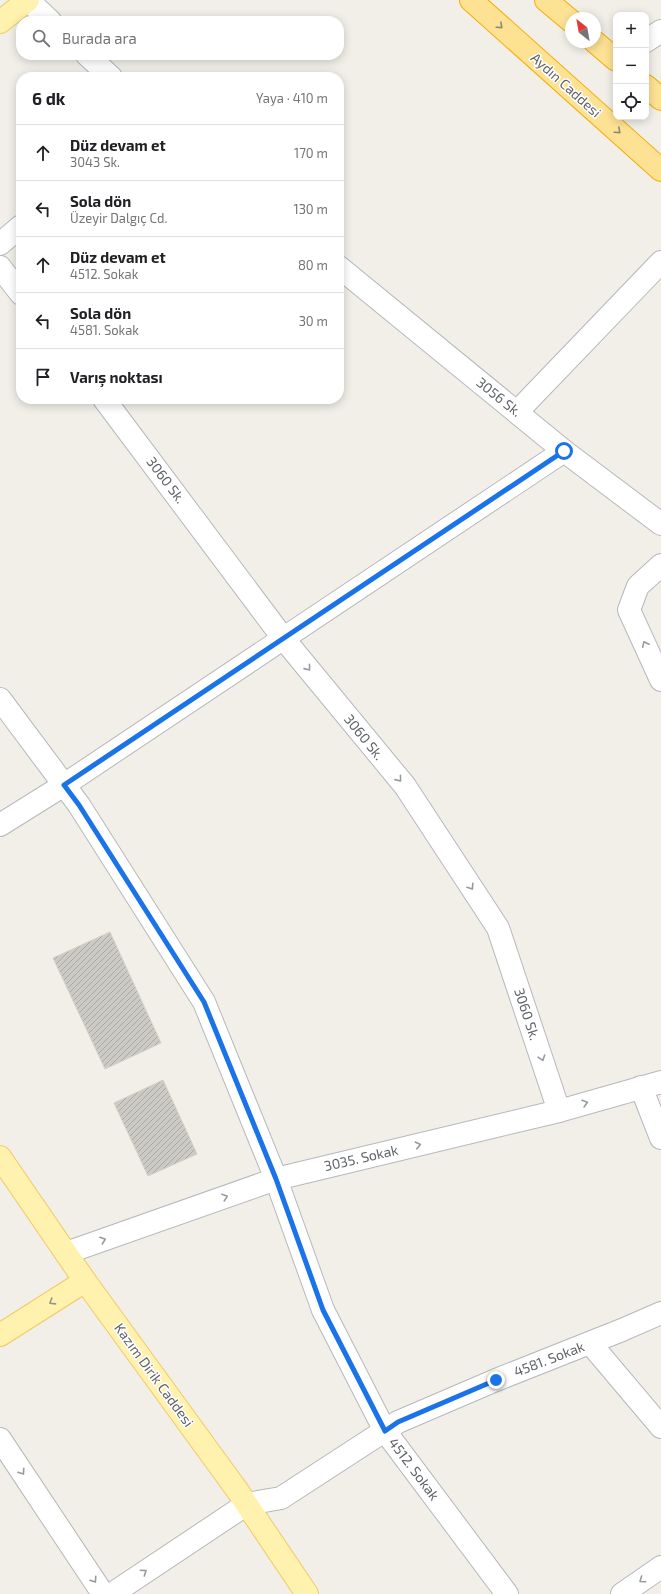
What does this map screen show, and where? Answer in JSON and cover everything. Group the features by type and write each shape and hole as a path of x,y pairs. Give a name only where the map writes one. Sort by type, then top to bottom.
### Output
{"highway":[{"name":"Aydın Caddesi","path":"471,0 661,170"},
{"path":"546,0 565,16"},
{"path":"601,47 613,57"},
{"path":"649,88 661,98"}],"main road":[{"path":"0,22 28,0"},
{"name":"Kazım Dirik Caddesi","path":"0,1157 85,1281 247,1504 307,1594"},
{"path":"0,1335 85,1281"}],"street":[{"path":"28,0 45,16"},
{"path":"649,38 661,31"},
{"path":"92,60 105,72"},
{"path":"0,244 16,230"},
{"path":"517,412 661,262"},
{"path":"0,267 16,288"},
{"name":"3056 Sk.","path":"344,271 564,451 661,524"},
{"name":"3060 Sk.","path":"108,404 284,638 405,786 498,928 559,1111"},
{"path":"0,825 64,785 564,451"},
{"path":"661,564 638,586 629,610 661,680"},
{"name":"4512. Sokak","path":"0,699 79,805 204,1002 276,1179 323,1310 385,1431 507,1594"},
{"path":"651,1085 661,1138"},
{"name":"3035. Sokak","path":"66,1253 276,1179 559,1111 651,1085"},
{"name":"4581. Sokak","path":"247,1504 281,1498 398,1422 496,1380 590,1343 661,1312"},
{"path":"590,1343 661,1427"},
{"path":"0,1439 103,1594"},
{"path":"112,1594 247,1504"},
{"path":"622,1594 661,1567"}],"building":[{"path":"110,932 161,1043 105,1069 53,958"},
{"path":"163,1080 197,1154 148,1176 114,1103"}],"route":[{"path":"496,1380 398,1422 385,1431 323,1310 276,1179 204,1002 79,805 64,785 564,451"}]}
